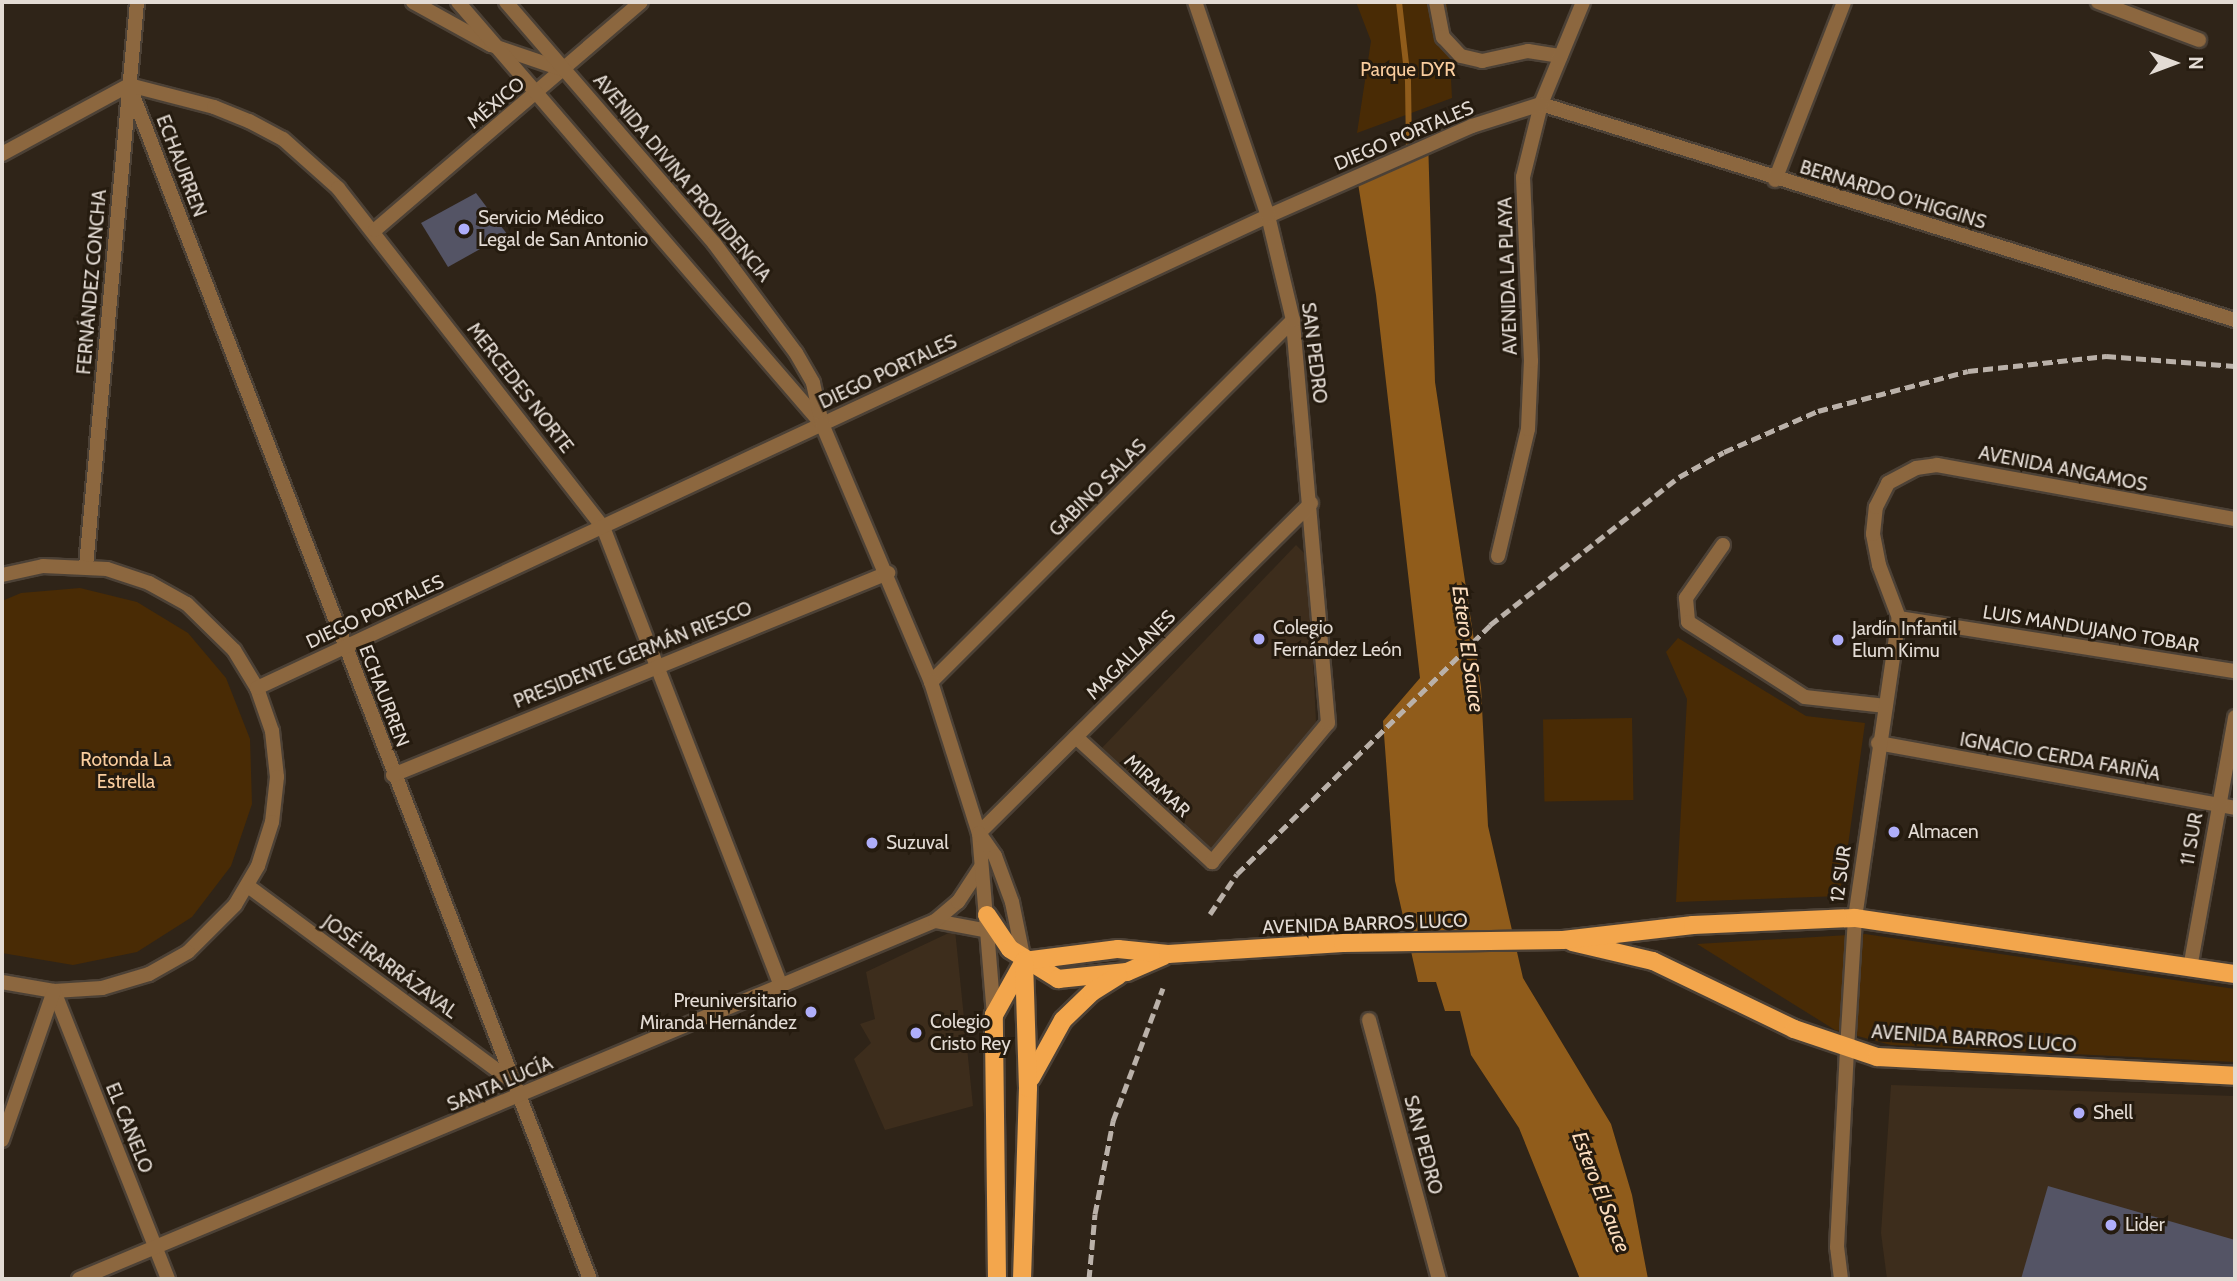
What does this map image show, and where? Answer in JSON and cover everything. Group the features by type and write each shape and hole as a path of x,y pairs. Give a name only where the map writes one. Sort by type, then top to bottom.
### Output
{"main road":[{"name":"AVENIDA BARROS LUCO","path":"1024,961 1093,951 1168,954 1343,943 1563,940 1693,925 1855,918 2235,974"},
{"path":"988,923 1024,961 994,1015"},
{"name":"AVENIDA BARROS LUCO","path":"1563,940 1653,961 1794,1029 1877,1057 2235,1076"},
{"name":"AVENIDA BARROS LUCO","path":"1024,961 1058,979 1127,972 1168,954"},
{"name":"AVENIDA DIVINA PROVIDENCIA","path":"1022,1279 1028,1087 1024,961"},
{"path":"1028,1087 1041,1052 1063,1020 1092,992 1127,972"},
{"name":"AVENIDA DIVINA PROVIDENCIA","path":"994,1015 997,1279"}],"street":[{"name":"FERNÁNDEZ CONCHA","path":"86,566 137,2"},
{"path":"412,2 491,45 564,70"},
{"path":"457,2 491,45"},
{"name":"AVENIDA DIVINA PROVIDENCIA","path":"506,2 714,243 796,352 813,383 822,424 888,573 931,682 979,833 994,1015"},
{"name":"MÉXICO","path":"375,230 538,93 640,2"},
{"name":"SAN PEDRO","path":"1195,2 1268,216 1293,320 1328,723 1212,862"},
{"path":"1436,2 1443,37 1461,55 1482,61 1528,51 1561,56"},
{"name":"AVENIDA LA PLAYA","path":"1498,556 1528,429 1531,361 1523,177 1541,104 1583,2"},
{"path":"1775,180 1844,2"},
{"path":"2098,2 2199,40"},
{"name":"AVENIDA DIVINA PROVIDENCIA","path":"491,45 538,93 822,424"},
{"path":"2,153 130,85"},
{"name":"MERCEDES NORTE","path":"130,85 214,107 284,139 338,188 375,230 603,527 781,985"},
{"name":"ECHAURREN","path":"130,85 510,1080 590,1279"},
{"name":"DIEGO PORTALES","path":"257,688 1268,216 1472,126 1541,104"},
{"name":"BERNARDO O'HIGGINS","path":"1541,104 1600,119 1775,180 2235,320"},
{"name":"GABINO SALAS","path":"931,682 1293,320"},
{"name":"AVENIDA ANGAMOS","path":"1888,483 1916,468 1947,466 2026,485 2235,519"},
{"name":"12 SUR","path":"1841,1279 1837,1247 1855,918 1878,743 1899,618 1879,565 1873,534 1875,507 1888,483"},
{"name":"MAGALLANES","path":"979,833 1311,503"},
{"path":"1723,545 1686,597 1688,622 1805,697 1885,706"},
{"path":"2,575 43,566 86,566 149,583 187,604 234,650 257,688 274,743 276,800 266,845 248,886 221,922 169,964 102,988 54,991 2,982"},
{"name":"PRESIDENTE GERMÁN RIESCO","path":"393,775 658,663 888,573"},
{"name":"LUIS MANDUJANO TOBAR","path":"1899,618 2235,671"},
{"name":"11 SUR","path":"2190,968 2235,717"},
{"name":"MIRAMAR","path":"1076,737 1212,862"},
{"name":"IGNACIO CERDA FARIÑA","path":"1878,743 2235,808"},
{"name":"AVENIDA DIVINA PROVIDENCIA","path":"979,833 995,856 1012,902 1024,961"},
{"name":"SANTA LUCÍA","path":"79,1279 935,921 958,902 981,867"},
{"name":"JOSÉ IRARRÁZAVAL","path":"248,886 510,1080"},
{"path":"935,921 988,923"},
{"path":"2,1140 54,991"},
{"name":"EL CANELO","path":"54,991 168,1279"},
{"name":"SAN PEDRO","path":"1369,1020 1439,1279"}],"shaded area":[{"name":"Colegio Fernández León","path":"1296,545 1308,557 1316,722 1212,862 1100,750"},
{"name":"Colegio Cristo Rey","path":"955,930 973,1106 885,1130 854,1059 871,1043 860,1024 875,1019 866,972"},
{"path":"1891,1085 2235,1096 2235,1279 1887,1279 1881,1233"}],"green space":[{"name":"Parque DYR","path":"1356,2 1447,2 1452,98 1357,133 1371,41"},
{"name":"Rotonda La Estrella","path":"80,588 137,602 188,633 226,678 250,739 252,804 231,866 192,917 137,952 73,965 2,953 2,601 21,593"},
{"path":"1678,638 1806,716 1865,723 1841,896 1676,902 1687,699 1666,652"},
{"path":"1632,718 1633,800 1544,802 1543,720"},
{"path":"1865,934 2235,989 2235,1062 1891,1045 1835,1030 1697,944"}],"water":[{"path":"1428,138 1435,382 1481,687 1488,826 1523,978 1611,1124 1632,1195 1648,1279 1580,1279 1519,1128 1471,1055 1460,1011 1445,1011 1436,982 1418,982 1395,881 1383,721 1420,678 1376,295 1356,171"}],"building":[{"name":"Servicio Médico Legal de San Antonio","path":"476,193 507,234 448,267 421,223"},
{"name":"Lider","path":"2048,1186 2235,1240 2235,1279 2021,1279"}],"waterway":[{"name":"Estero El Sauce","path":"1399,2 1408,81 1409,154"}],"railway":[{"path":"1210,914 1237,874 1490,625 1679,477 1724,452 1818,411 1968,371 2106,356 2235,366"},
{"path":"1089,1279 1095,1214 1113,1121 1163,988"}],"place":[{"name":"Servicio Médico Legal de San Antonio","path":"464,229"},
{"name":"Colegio Fernández León","path":"1259,639"},
{"name":"Jardín Infantil Elum Kimu","path":"1838,640"},
{"name":"Almacen","path":"1894,832"},
{"name":"Suzuval","path":"872,843"},
{"name":"Preuniversitario Miranda Hernández","path":"811,1012"},
{"name":"Colegio Cristo Rey","path":"916,1033"},
{"name":"Shell","path":"2079,1113"},
{"name":"Lider","path":"2111,1225"}]}
